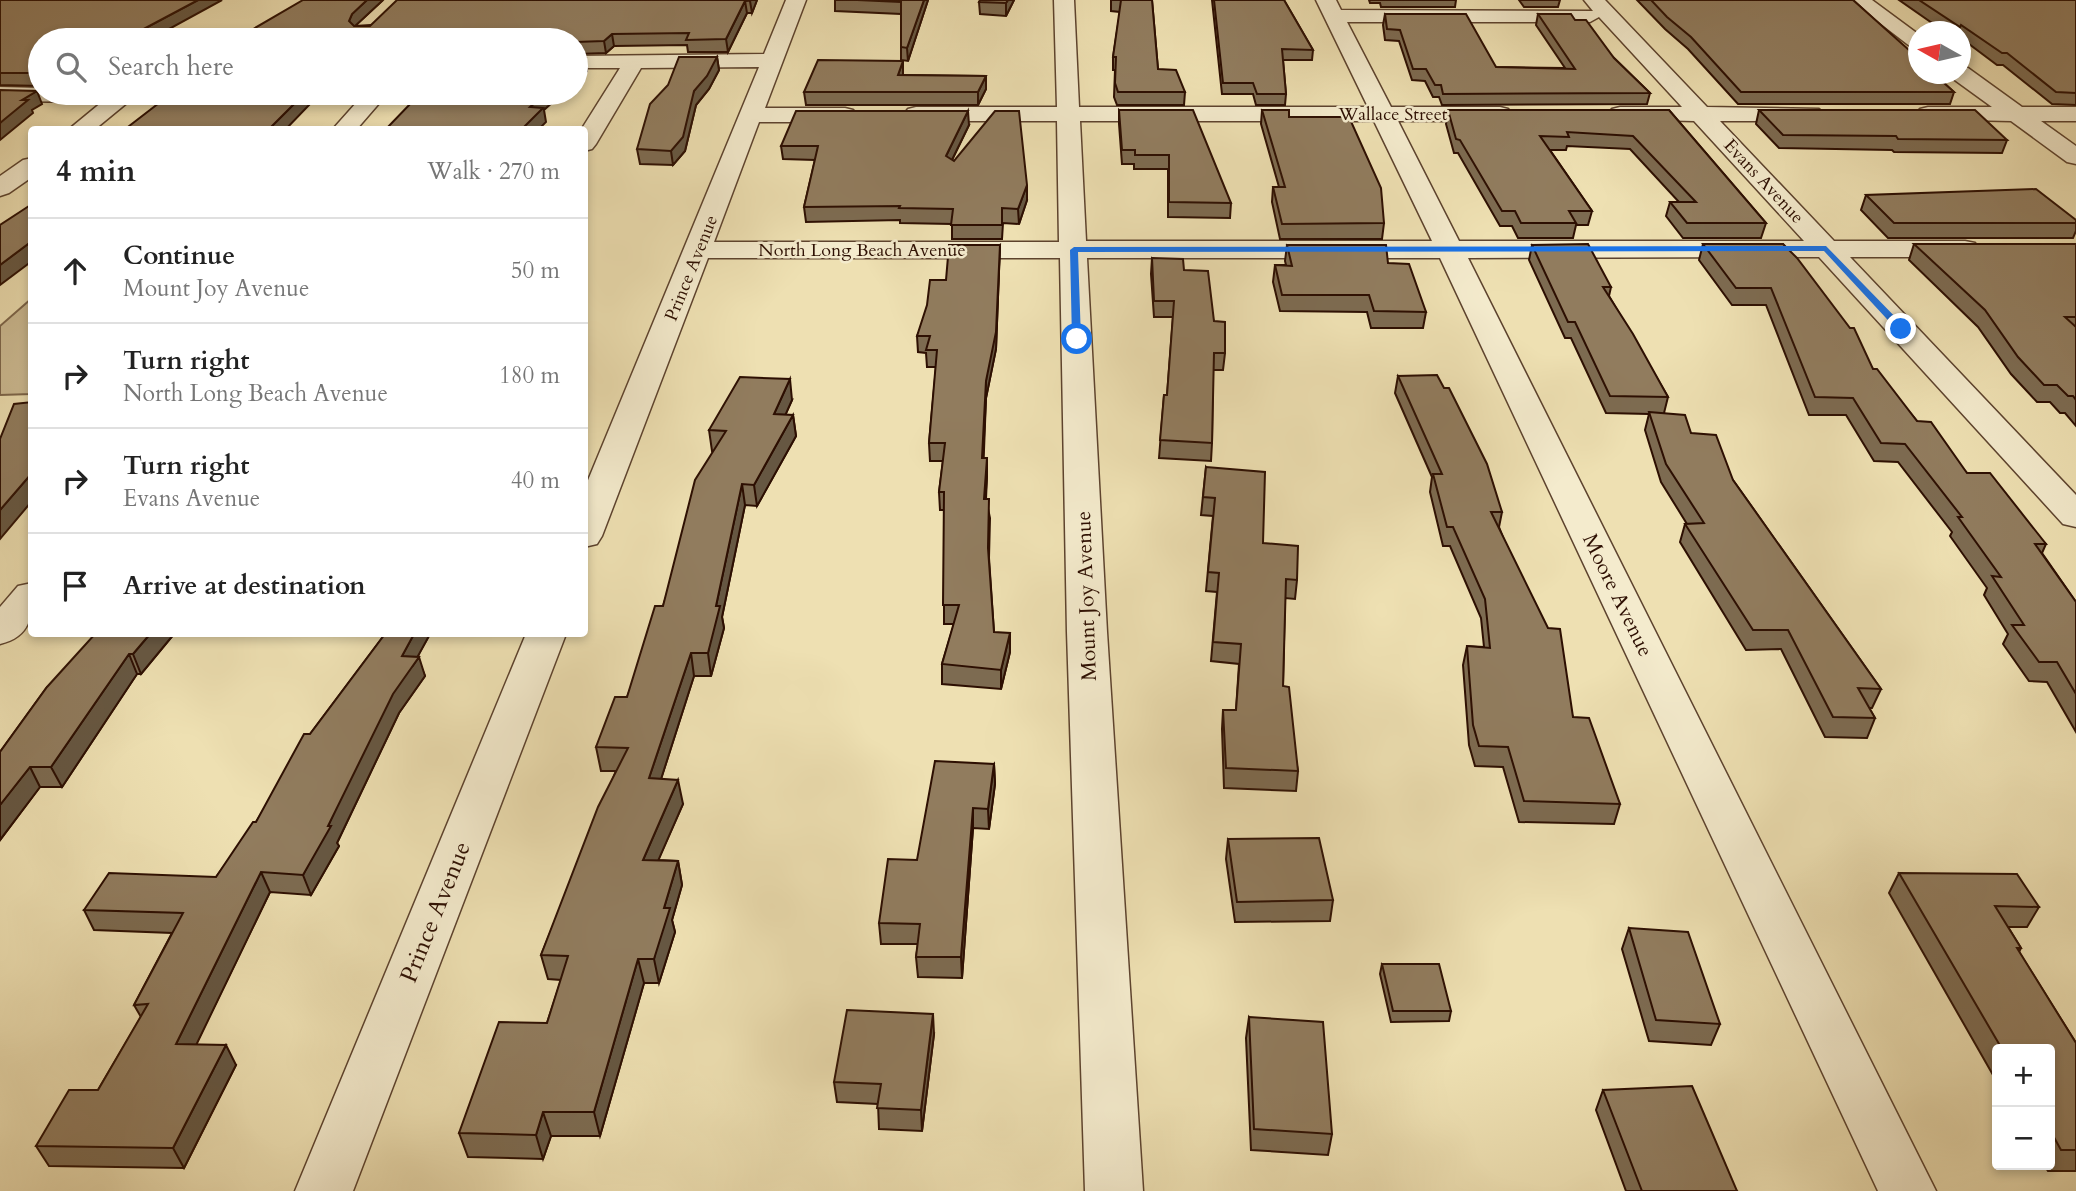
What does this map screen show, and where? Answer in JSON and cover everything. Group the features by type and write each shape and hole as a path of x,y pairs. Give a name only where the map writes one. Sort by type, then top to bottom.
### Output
{"street":[{"name":"Prince Avenue","path":"588,526 796,0"},
{"name":"Mount Joy Avenue","path":"1064,0 1087,632 1114,1191"},
{"path":"1860,0 1908,35"},
{"path":"1330,8 1602,8"},
{"name":"Moore Avenue","path":"1330,8 1907,1191"},
{"name":"Evans Avenue","path":"1602,8 2076,516"},
{"path":"588,62 773,60"},
{"path":"588,137 634,62"},
{"path":"1971,80 2076,157"},
{"path":"0,94 28,94"},
{"path":"84,126 112,105"},
{"path":"347,126 366,105"},
{"name":"Wallace Street","path":"889,114 1522,114"},
{"path":"1604,114 1838,114"},
{"path":"1907,114 2076,114"},
{"path":"752,115 862,115"},
{"path":"0,188 28,168"},
{"name":"North Long Beach Avenue","path":"698,250 1993,249"},
{"path":"0,632 28,599"},
{"name":"Prince Avenue","path":"324,1191 545,637"}],"shaded area":[{"path":"28,302 28,394 0,395 0,326"}],"building":[{"path":"0,0 198,0 146,28 28,28 28,73 0,73"},
{"path":"303,0 367,0 352,14 349,21 354,26 370,26 397,0 751,0 745,1 726,39 686,40 689,33 612,34 604,41 588,42 588,28 255,28"},
{"path":"857,0 924,0 907,48 901,47 901,2"},
{"path":"1008,0 1006,3 979,2"},
{"path":"1121,0 1152,0 1158,69 1176,70 1185,92 1118,92 1115,83 1116,57 1113,57"},
{"path":"1214,0 1284,0 1313,50 1282,49 1286,94 1257,94 1253,83 1223,83"},
{"path":"1651,0 1853,0 1908,49 1908,84 1945,84 1954,92 1741,92 1691,37"},
{"path":"1919,0 2076,0 2076,93 2056,92 2007,53 2002,53 1971,32 1971,21 1951,21"},
{"path":"1385,14 1466,14 1496,67 1575,69 1538,14 1571,14 1575,20 1586,20 1614,58 1650,93 1443,94 1441,85 1435,85 1426,69 1413,69 1400,30 1387,29"},
{"path":"679,57 717,57 707,76 694,91 683,137 671,151 637,149 650,104 668,85"},
{"path":"818,60 903,61 898,75 986,76 978,92 804,92"},
{"path":"0,90 28,91 28,96 22,100 28,100 0,123"},
{"path":"156,105 293,105 272,126 129,126"},
{"path":"409,105 532,105 530,107 543,108 525,126 389,126"},
{"path":"1119,110 1193,110 1231,203 1169,202 1169,155 1135,155 1135,150 1122,150"},
{"path":"1262,110 1289,110 1289,117 1349,117 1381,188 1384,223 1282,224 1273,187 1285,187"},
{"path":"1448,110 1669,110 1766,223 1687,223 1670,202 1696,202 1633,136 1567,132 1569,137 1540,136 1592,211 1569,211 1576,223 1521,223 1515,211 1502,211 1460,140 1456,139"},
{"path":"1759,110 1975,110 2007,140 1783,135"},
{"path":"796,111 968,111 946,156 954,161 995,111 1019,111 1027,185 1018,209 1002,208 1002,225 951,225 953,209 899,208 900,206 804,207 818,146 781,146"},
{"path":"2036,189 2076,220 2076,223 1894,223 1866,195"},
{"path":"28,207 28,244 0,265 0,225"},
{"path":"1588,244 1611,287 1603,287 1668,397 1610,396 1575,322 1568,322 1532,245"},
{"path":"1703,244 1783,244 1797,258 1850,328 1854,328 1873,369 1877,369 1917,421 1931,422 1967,473 1990,473 2046,544 2035,544 2076,602 2076,694 2057,662 2039,662 2012,625 2024,625 1992,576 2001,577 1958,517 1962,517 1905,444 1881,443 1853,398 1815,397 1771,288 1736,288"},
{"path":"1914,244 2076,244 2076,317 2065,317 2076,327 2076,400 2057,385 2044,385 2018,357 1985,310"},
{"path":"949,245 1000,245 996,332 986,381 982,458 987,458 984,499 989,499 988,548 994,632 1010,633 1001,670 942,664 959,605 943,605 944,492 939,492 945,443 929,443 937,350 926,350 930,336 917,336 927,305 930,280 946,280"},
{"path":"1287,245 1386,245 1388,263 1409,264 1426,312 1374,311 1369,295 1282,295 1275,265 1292,266"},
{"path":"1152,258 1183,259 1184,270 1208,271 1214,321 1225,322 1225,353 1214,353 1212,443 1160,440 1164,395 1167,395 1174,301 1154,301"},
{"path":"1437,375 1444,388 1449,388 1487,464 1502,512 1491,512 1548,628 1560,629 1573,717 1589,718 1620,804 1524,801 1508,747 1479,746 1473,725 1467,646 1490,648 1485,599 1453,527 1447,527 1433,474 1442,474 1398,376"},
{"path":"740,377 790,379 774,414 793,415 754,485 742,484 716,606 720,606 708,653 691,653 649,778 678,780 643,860 678,861 664,908 670,908 654,959 638,959 594,1112 543,1112 536,1135 459,1133 499,1022 547,1023 568,956 541,955 598,807 628,748 596,747 615,697 627,697 655,606 663,606 695,480 726,431 709,430"},
{"path":"28,402 28,478 0,510 0,439 14,404"},
{"path":"1649,412 1685,415 1691,433 1716,435 1733,480 1881,689 1858,688 1875,718 1833,717 1788,630 1753,630 1685,524 1704,523 1666,464"},
{"path":"1206,467 1265,472 1263,543 1298,546 1297,580 1286,579 1283,686 1289,687 1298,771 1226,768 1223,710 1236,710 1241,644 1213,642 1219,573 1208,572 1215,498 1203,497"},
{"path":"92,637 147,637 133,654 129,654 51,767 30,767 0,805 0,752 47,687"},
{"path":"383,637 412,637 402,656 419,657 393,694 328,826 331,826 303,875 261,872 176,1044 226,1045 173,1148 36,1146 69,1090 98,1090 148,1004 134,1005 183,913 84,910 109,873 216,877 253,822 256,822 304,734 310,734"},
{"path":"935,761 994,764 988,809 973,808 961,957 916,957 920,924 879,923 888,859 917,860"},
{"path":"1319,838 1333,900 1237,902 1228,839"},
{"path":"1899,873 2017,874 2039,907 1995,906 2021,948 2017,948 2076,1043 2076,1150 2061,1150 2055,1139 2055,1044 1999,1044"},
{"path":"1629,928 1688,932 1720,1024 1656,1020"},
{"path":"1382,964 1439,964 1451,1011 1393,1011"},
{"path":"847,1010 933,1014 921,1110 877,1108 881,1084 834,1082"},
{"path":"1249,1017 1323,1022 1332,1134 1254,1129"},
{"path":"1692,1086 1737,1191 1642,1191 1603,1090"}],"route":[{"path":"1077,339 1074,250 1826,249 1901,329"}]}
